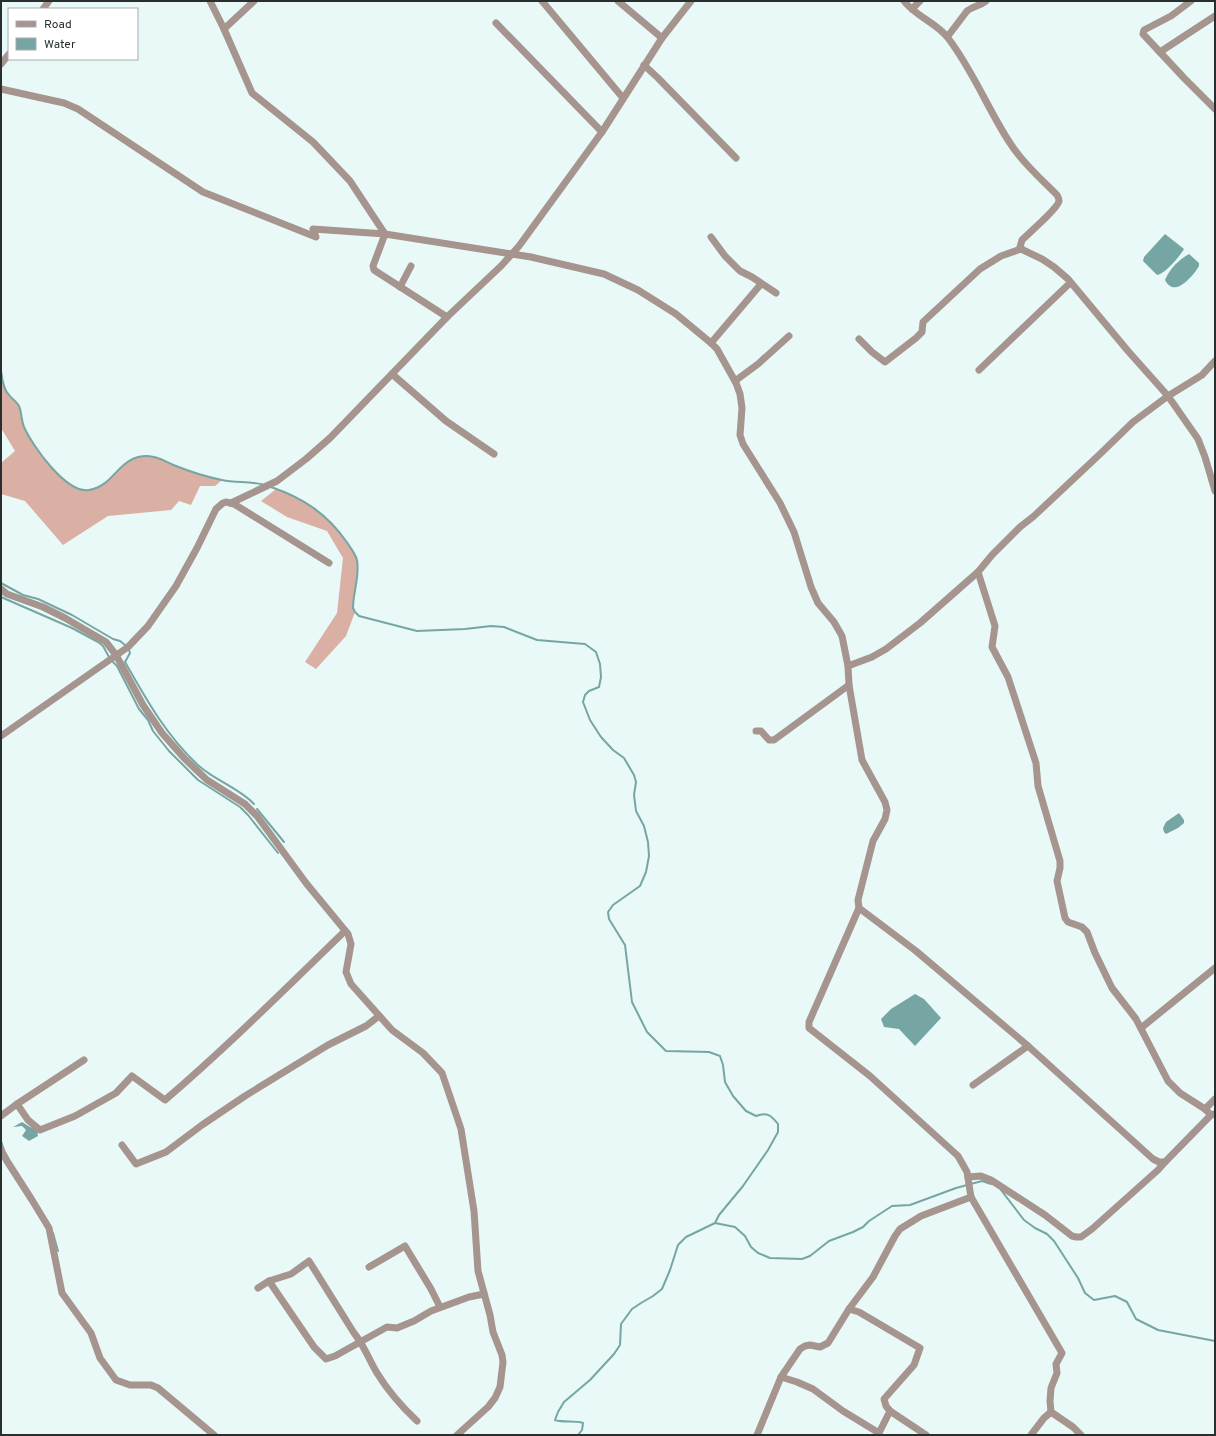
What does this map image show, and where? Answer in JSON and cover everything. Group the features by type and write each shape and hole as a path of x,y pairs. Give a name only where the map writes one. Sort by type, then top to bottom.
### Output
{"street":[{"path":"210,1 252,93 313,142 350,181 385,234"},
{"path":"224,29 254,1"},
{"path":"542,1 623,98"},
{"path":"618,1 662,38"},
{"path":"1,736 92,674 128,647 148,626 176,586 216,509 223,503 231,503 277,481 306,460 330,438 446,317 501,266 512,254 602,132 662,38 691,1"},
{"path":"904,1 912,9 948,36 965,62 1009,142 1027,165 1059,198 1055,208 1022,240 1019,245 1021,248"},
{"path":"912,9 920,1"},
{"path":"948,36 970,8 986,1"},
{"path":"1191,1 1171,16 1143,31 1143,34 1215,109"},
{"path":"1160,52 1215,16"},
{"path":"496,23 602,132"},
{"path":"1,64 8,55"},
{"path":"644,65 736,158"},
{"path":"1,89 64,103 78,109 204,192 316,237 313,229 385,234 512,254 604,274 638,290 676,314 717,349 740,394 742,408 740,435 743,444 783,509 794,532 811,588 818,603 834,622 842,636 848,666 848,685 862,760 885,802 887,810 885,819 873,841 858,900 859,908 809,1022 809,1028 870,1076 958,1156 967,1172 970,1195 1062,1353 1056,1364 1057,1373 1052,1388 1050,1401 1051,1412"},
{"path":"385,234 372,268 446,317"},
{"path":"711,237 725,256 740,271 776,293"},
{"path":"859,339 885,362 916,338 922,332 923,322 980,269 1001,256 1021,248 1054,267 1070,282 1168,396 1198,438 1215,491"},
{"path":"400,287 412,266"},
{"path":"979,370 1070,282"},
{"path":"711,343 761,284"},
{"path":"735,382 758,364 789,336"},
{"path":"848,666 872,657 886,649 920,623 978,572 992,555 1020,527 1034,516 1133,422 1168,396 1202,375 1215,361"},
{"path":"392,374 446,421 494,454"},
{"path":"231,503 329,563"},
{"path":"968,1179 981,1176 991,1180 1045,1215 1064,1231 1076,1237 1081,1237 1158,1170 1213,1115 1180,1093 1168,1081 1136,1019 1112,988 1095,953 1087,932 1082,927 1068,922 1065,918 1057,881 1060,861 1038,786 1036,763 1008,677 992,647 995,626 978,572"},
{"path":"1,589 7,594 65,618 106,642 116,655 143,705 162,733 184,758 207,780 245,804 257,816 306,882 348,934 351,944 346,972 351,984 392,1030 423,1053 442,1073 461,1129 474,1211 478,1271 493,1332 502,1355 503,1362 500,1387 495,1398 488,1408 457,1435"},
{"path":"756,731 761,731 769,740 774,740 848,685"},
{"path":"859,908 916,951 1028,1046 1153,1159 1159,1162 1165,1162"},
{"path":"17,1104 28,1120 40,1130 75,1116 116,1093 132,1076 165,1100 249,1023 345,931"},
{"path":"1141,1028 1215,968"},
{"path":"122,1145 136,1164 166,1152 202,1125 245,1096 328,1045 366,1026 379,1016"},
{"path":"973,1085 1028,1046"},
{"path":"1,1116 84,1060"},
{"path":"1205,1109 1215,1099"},
{"path":"1,1150 6,1162 49,1228 62,1293 91,1333 100,1358 116,1380 130,1385 151,1385 158,1388 214,1435"},
{"path":"757,1435 781,1377 800,1350 805,1346 810,1345 820,1347 826,1345 849,1309 873,1277 900,1229 921,1216 970,1195"},
{"path":"369,1267 406,1246 440,1307"},
{"path":"258,1288 269,1281 291,1274 309,1261 361,1342 386,1389 404,1409 417,1420"},
{"path":"269,1281 314,1347 326,1359 335,1356 387,1327 397,1328 440,1307 469,1297 484,1294"},
{"path":"849,1309 860,1312 920,1348 914,1365 884,1398 886,1406 890,1410 926,1435"},
{"path":"781,1377 813,1389 843,1411 879,1433 890,1410"},
{"path":"1031,1435 1040,1422 1051,1412"},
{"path":"1051,1412 1073,1427 1081,1435"}],"shaded area":[{"path":"1,370 5,390 19,406 23,424 34,445 60,477 80,489 89,490 97,488 111,478 128,462 135,458 144,456 156,457 198,474 222,480 215,486 200,486 191,505 179,501 171,510 108,516 63,545 25,501 1,494 1,463 15,451 1,428"},
{"path":"276,489 293,495 307,503 332,523 352,549 357,559 358,571 353,605 355,612 346,636 316,669 305,662 337,613 343,558 327,531 287,517 261,501"}],"water":[{"path":"1165,234 1184,249 1164,272 1157,275 1143,261 1144,257"},
{"path":"1189,254 1199,263 1199,266 1183,284 1178,287 1169,285 1165,280 1169,273 1178,262"},
{"path":"1179,813 1184,820 1184,823 1166,834 1163,828 1166,822"},
{"path":"915,994 924,999 941,1018 915,1046 899,1029 884,1027 881,1019 891,1009"},
{"path":"22,1122 37,1129 38,1136 29,1141 22,1136 26,1130 22,1126 13,1127"}],"waterway":[{"path":"1,370 5,390 19,406 22,422 34,445 60,477 80,489 89,490 98,487 105,483 129,461 137,457 147,456 158,458 199,474 227,481 265,485"},
{"path":"271,487 283,491 304,502 322,515 338,531 354,552 358,566 353,608 359,616 417,631 465,629 491,626 504,627 537,640 585,644 596,652 600,664 601,677 599,687 589,691 585,695 583,702 590,720 601,737 613,750 624,758 634,775 636,782 634,795 636,811 644,826 648,842 649,856 646,872 640,886 613,905 608,912 609,919 625,945 632,1002 647,1032 666,1051 709,1052 720,1056 723,1065 725,1082 733,1096 746,1111 756,1116 766,1114 773,1118 778,1124 778,1132 768,1150 743,1186 719,1215 715,1223 686,1237 678,1245 662,1289 632,1309 621,1324 620,1345 614,1354 590,1380 564,1402 555,1420 583,1423 582,1430 578,1435"},
{"path":"1,583 23,595 38,599 72,615 125,645"},
{"path":"1,597 72,628 98,642 103,646 109,657"},
{"path":"129,650 130,653 125,662 149,704 177,743 199,766 241,793 254,804"},
{"path":"112,661 117,666 139,709 148,720 153,731 169,751 198,780 240,807 278,853"},
{"path":"257,809 284,842"},
{"path":"1,1141 4,1150"},
{"path":"715,1223 735,1227 745,1236 751,1247 758,1253 770,1258 802,1259 810,1256 829,1241 863,1227 869,1221 892,1206 910,1205 956,1188 982,1181 991,1184"},
{"path":"1001,1190 1024,1220 1047,1234 1054,1241 1078,1278 1085,1293 1094,1300 1115,1296 1127,1302 1136,1319 1158,1330 1215,1341"},
{"path":"53,1233 58,1251"}]}
